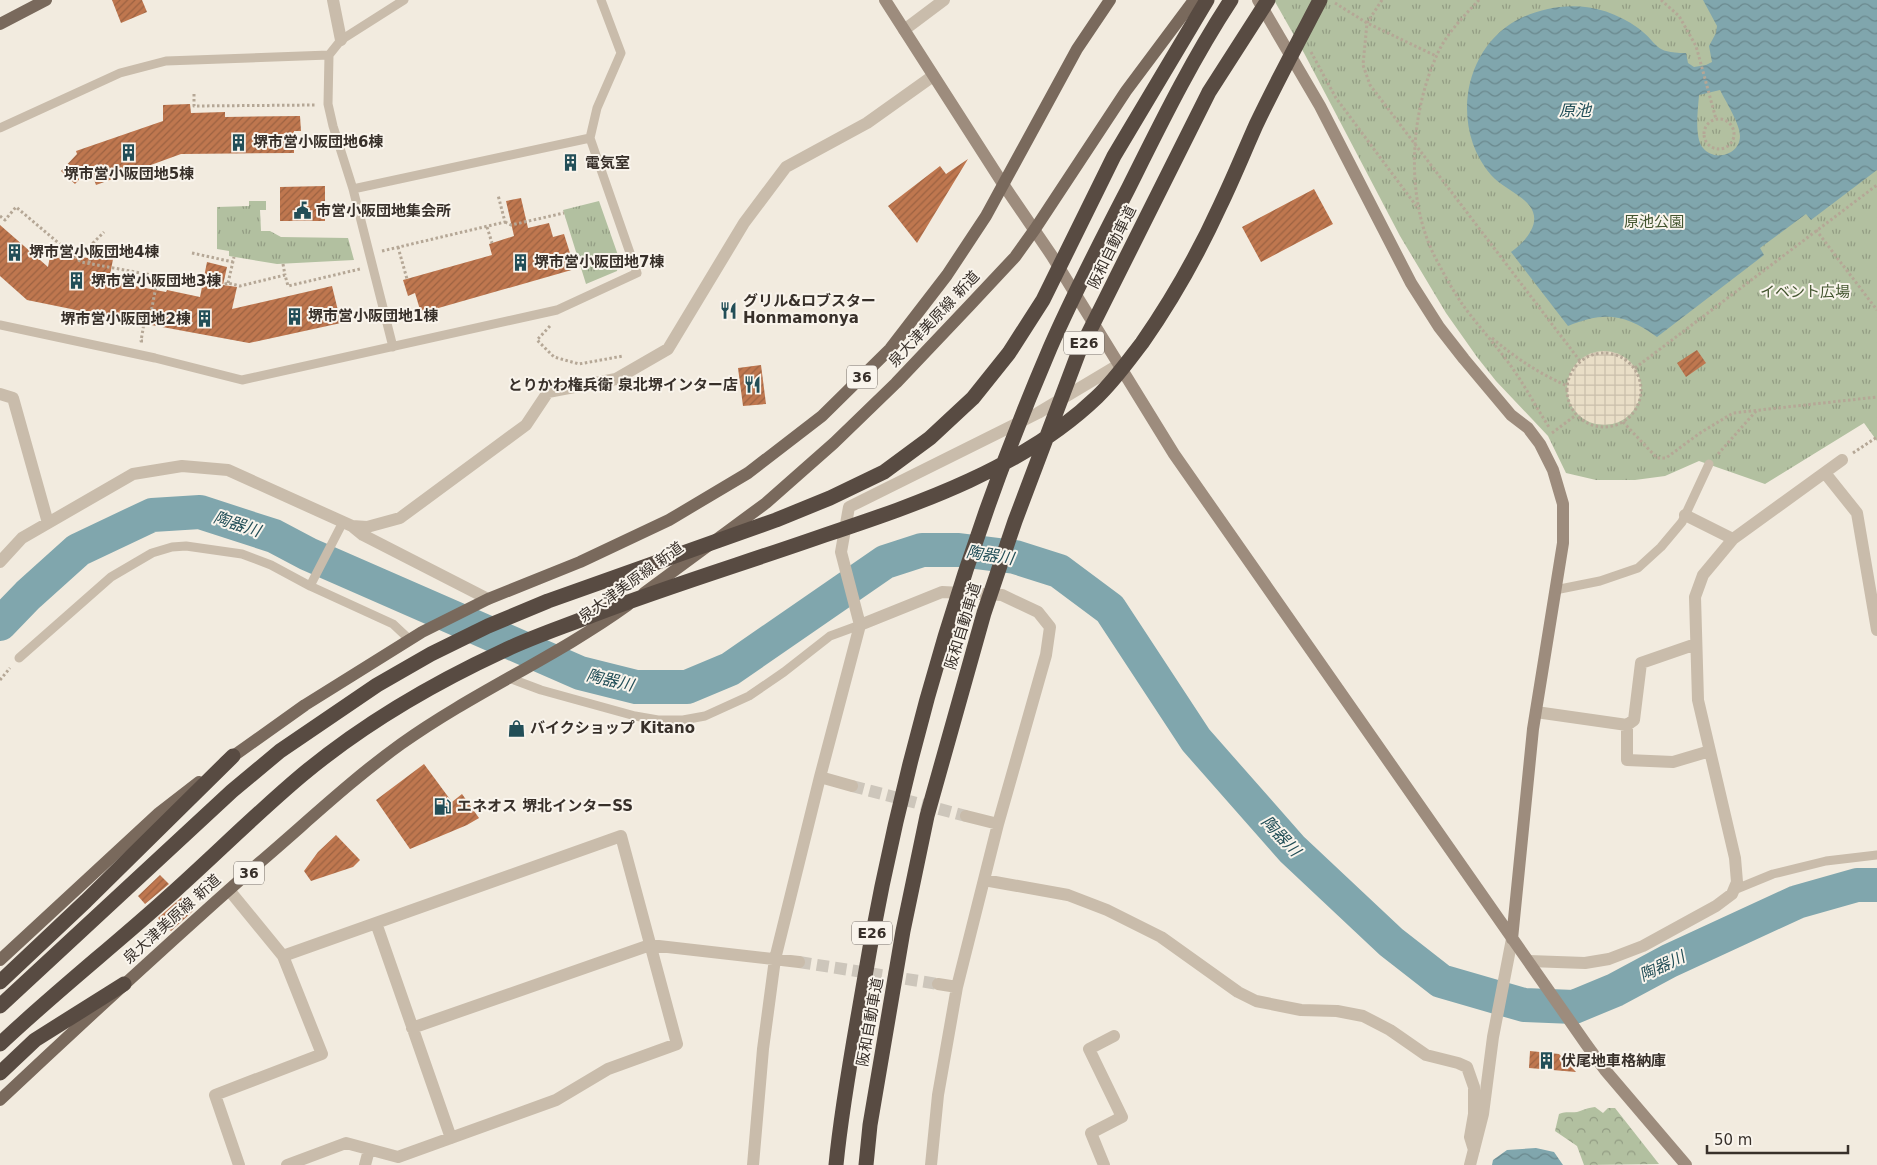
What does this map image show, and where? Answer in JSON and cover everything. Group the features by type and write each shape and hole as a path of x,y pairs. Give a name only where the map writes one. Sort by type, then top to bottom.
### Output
{"highway":[{"path":"0,1006 232,791 280,751 377,685 432,654 505,618 776,520 830,498 884,472 930,438 973,398 1009,353 1043,300 1114,156 1207,0"},
{"name":"阪和自動車道","path":"836,1165 840,1129 874,922 896,820 926,704 954,609 1014,436 1051,346 1174,97 1231,0"},
{"name":"阪和自動車道","path":"866,1165 870,1125 903,931 927,816 984,613 1015,521 1078,354 1209,92 1268,0"},
{"path":"0,1044 162,903 303,774 348,740 398,707 498,653 562,627 882,516 933,496 987,472 1030,449 1071,421 1102,393 1133,355 1160,317 1219,210 1257,124 1320,0"},
{"path":"0,982 233,756"},
{"path":"0,1072 35,1040 124,984"}],"main road":[{"path":"0,24 46,0"},
{"name":"泉大津美原線 新道","path":"0,960 159,813 233,756 304,705 422,632 475,605 580,562 669,520 748,473 822,416 896,341 947,275 986,216 1077,49 1110,0"},
{"name":"泉大津美原線 新道","path":"0,1100 124,984 351,783 402,744 456,709 586,634 766,503 834,443 896,383 1015,257 1035,230 1126,91 1194,0"}],"street":[{"path":"333,0 341,40"},
{"path":"885,0 1003,184 1035,230 1120,364 1174,454 1586,1044 1605,1070 1686,1165"},
{"path":"904,30 944,0"},
{"path":"1258,0 1320,106 1411,284 1464,359 1511,414 1528,428 1540,444 1552,470 1563,504 1563,543 1536,712 1512,940 1493,1037 1483,1114 1470,1165"},
{"path":"347,524 367,527 400,518 526,425 548,392 616,379 668,349 744,223 786,167 866,123 933,76"},
{"path":"752,1165 763,1048 775,959 860,625 841,552 849,508 1038,413 1120,364"},
{"path":"0,394 12,398 48,523"},
{"path":"1529,961 1585,963 1609,959 1642,946 1716,906 1732,894 1737,882 1735,858 1698,700 1695,597 1703,575 1733,539 1842,460"},
{"path":"0,562 22,538 133,474 182,466 228,470 347,524 362,536 488,599"},
{"path":"1824,473 1857,513 1877,630"},
{"path":"1685,515 1733,539"},
{"path":"860,625 942,592 1002,595 1038,612 1050,627 1046,656 998,824 957,987 938,1095 931,1165"},
{"path":"1536,712 1627,725 1634,720 1642,663 1696,644"},
{"path":"1627,725 1627,760 1674,762 1710,751"},
{"path":"820,777 852,786"},
{"path":"966,816 998,824"},
{"path":"284,956 620,836 677,1044 608,1069 556,1100 398,1157 346,1143 287,1165"},
{"path":"984,880 1068,895 1107,910 1161,937 1238,992 1256,1001 1301,1010 1337,1011 1363,1016 1390,1030 1426,1055 1467,1067 1474,1087 1474,1114 1470,1137 1474,1150"},
{"path":"229,890 284,956 322,1054 215,1095 239,1165"},
{"path":"376,923 451,1138"},
{"path":"412,1028 650,945 799,962"},
{"path":"938,984 957,987"},
{"path":"1104,1165 1091,1133 1122,1117 1089,1049 1114,1036"},
{"path":"365,1165 369,1150"}],"lane":[{"path":"393,347 353,189 328,104 329,55 341,40 404,0"},
{"path":"0,325 155,358 242,380 557,310 637,273 590,138 597,108 621,53 601,0"},
{"path":"0,128 120,73 166,61 329,55"},
{"path":"353,189 590,138"},
{"path":"1555,590 1600,581 1638,568 1661,547 1682,522 1709,464"},
{"path":"310,586 347,524"},
{"path":"19,658 111,577 152,553 172,547 186,546 242,554 271,565 310,586 393,624 409,640"},
{"path":"514,676 541,690 634,716 658,720 683,720 705,716 749,696 784,672 830,636 860,625"},
{"path":"1734,890 1773,874 1826,861 1877,855"}],"path":[{"path":"1331,0 1367,23 1436,56"},
{"path":"1382,0 1367,23 1363,65 1370,85 1580,361"},
{"path":"1479,0 1456,24 1436,56 1420,100 1416,124 1416,194 1424,228 1434,255 1451,287 1468,312 1512,367 1555,439"},
{"path":"1663,1 1679,16 1696,46 1716,120"},
{"path":"1312,52 1336,98 1419,209"},
{"path":"194,94 194,106 328,104"},
{"path":"1716,120 1728,122 1733,129 1731,143 1723,149 1713,148 1705,142 1706,127 1709,123 1716,120"},
{"path":"1635,368 1877,185"},
{"path":"498,195 505,222"},
{"path":"0,216 6,220 16,208 81,262 217,287 228,283 240,286 285,275"},
{"path":"369,254 505,222 511,225 564,213"},
{"path":"487,227 492,243"},
{"path":"1816,230 1877,310"},
{"path":"90,263 93,243 104,232"},
{"path":"398,247 407,279"},
{"path":"192,253 232,262"},
{"path":"228,283 234,257"},
{"path":"283,264 288,286 372,266"},
{"path":"155,358 158,344 141,341 145,317 150,318 158,276"},
{"path":"553,323 537,340 554,357 579,364 622,356 628,353"},
{"path":"1486,334 1522,362 1543,375 1567,386"},
{"path":"1602,352 1615,354 1626,359 1635,368 1640,379 1642,391 1633,414 1623,422 1611,426 1598,427 1586,423 1569,404 1566,393 1572,370 1590,354 1602,352"},
{"path":"1623,422 1657,458 1666,458 1700,433 1733,413 1877,397"},
{"path":"1709,464 1757,410"},
{"path":"1552,432 1576,414"},
{"path":"1842,460 1877,437"}],"green space":[{"name":"原池公園","path":"1274,0 1877,0 1877,441 1864,423 1765,484 1699,461 1665,476 1635,480 1596,480 1566,473 1548,436 1496,381 1446,313 1400,236 1304,53"},
{"path":"249,201 266,201 266,210 260,210 261,231 270,231 281,237 348,238 354,260 277,264 229,256 229,251 217,249 217,207 249,206"},
{"path":"599,201 619,258 617,271 586,284 563,210"},
{"path":"1595,1107 1603,1113 1608,1108 1615,1108 1659,1164 1584,1165 1577,1146 1555,1131 1559,1114"}],"shaded area":[{"path":"1597,351 1611,351 1625,357 1635,367 1641,381 1639,402 1625,419 1611,425 1597,425 1583,419 1573,409 1567,395 1567,381 1573,367 1583,357"}],"water":[{"name":"原池","path":"1703,0 1877,0 1877,170 1811,220 1806,214 1760,248 1764,255 1657,337 1635,323 1614,317 1593,318 1568,326 1511,252 1520,245 1532,230 1534,224 1533,212 1526,202 1491,175 1478,156 1470,136 1467,114 1468,92 1474,70 1484,50 1498,33 1517,20 1547,9 1578,6 1594,8 1609,13 1624,19 1638,28 1662,49 1675,53 1686,53 1688,63 1694,67 1712,62 1709,46 1716,33 1717,26","holes":["1720,90 1735,119 1740,136 1739,143 1731,152 1713,155 1703,148 1698,137 1697,115 1699,95"]},
{"path":"1536,1148 1554,1152 1563,1165 1492,1165 1493,1160 1507,1150"}],"building":[{"path":"112,0 142,0 147,12 121,23"},
{"path":"190,104 191,113 225,112 225,117 300,116 301,131 294,131 294,153 181,154 96,185 90,168 75,184 61,171 77,154 76,151 163,121 163,105"},
{"path":"968,159 917,243 888,206 940,166 946,174"},
{"name":"市営小阪団地集会所","path":"325,186 325,221 280,221 280,187"},
{"path":"1314,189 1333,224 1261,262 1242,227"},
{"name":"堺市営小阪団地7棟","path":"521,198 528,228 549,223 553,237 564,234 575,269 421,313 415,293 408,296 403,280 492,255 489,244 514,236 506,201"},
{"path":"0,225 48,267 50,256 59,258 60,253 93,259 96,245 115,248 109,281 166,292 167,290 200,297 207,262 227,267 223,285 237,287 232,309 332,286 341,323 249,343 27,300 0,276"},
{"path":"1697,350 1706,363 1686,377 1677,363"},
{"path":"761,365 766,404 743,406 738,368"},
{"path":"424,764 452,802 462,794 479,818 410,849 376,800"},
{"path":"336,835 360,860 353,867 311,881 304,871 318,852"},
{"path":"160,875 169,884 145,904 138,896"},
{"path":"182,897 194,910 171,931 158,918"},
{"name":"伏尾地車格納庫","path":"1530,1051 1559,1054 1576,1072 1529,1068"}],"waterway":[{"name":"陶器川","path":"0,624 28,595 78,550 152,515 200,512 274,536 308,554 580,673 636,687 687,687 730,669 885,562 922,550 959,550 1015,557 1059,571 1110,609 1196,740 1292,849 1391,942 1441,981 1524,1005 1574,1007 1615,990 1669,961 1797,902 1857,885 1877,885"}],"tunnel":[{"path":"852,786 966,816"},
{"path":"799,962 938,984"}],"place":[{"name":"堺市営小阪団地6棟","path":"239,142"},
{"name":"堺市営小阪団地5棟","path":"129,153"},
{"name":"電気室","path":"571,163"},
{"name":"市営小阪団地集会所","path":"302,211"},
{"name":"堺市営小阪団地4棟","path":"15,252"},
{"name":"堺市営小阪団地7棟","path":"520,262"},
{"name":"堺市営小阪団地3棟","path":"77,281"},
{"name":"グリル&ロブスター Honmamonya","path":"729,310"},
{"name":"堺市営小阪団地1棟","path":"294,316"},
{"name":"堺市営小阪団地2棟","path":"205,319"},
{"name":"とりかわ権兵衛 泉北堺インター店","path":"752,385"},
{"name":"バイクショップ Kitano","path":"516,728"},
{"name":"エネオス 堺北インターSS","path":"443,806"},
{"name":"伏尾地車格納庫","path":"1547,1061"}],"park label":[{"name":"イベント広場","path":"1805,292"}]}
